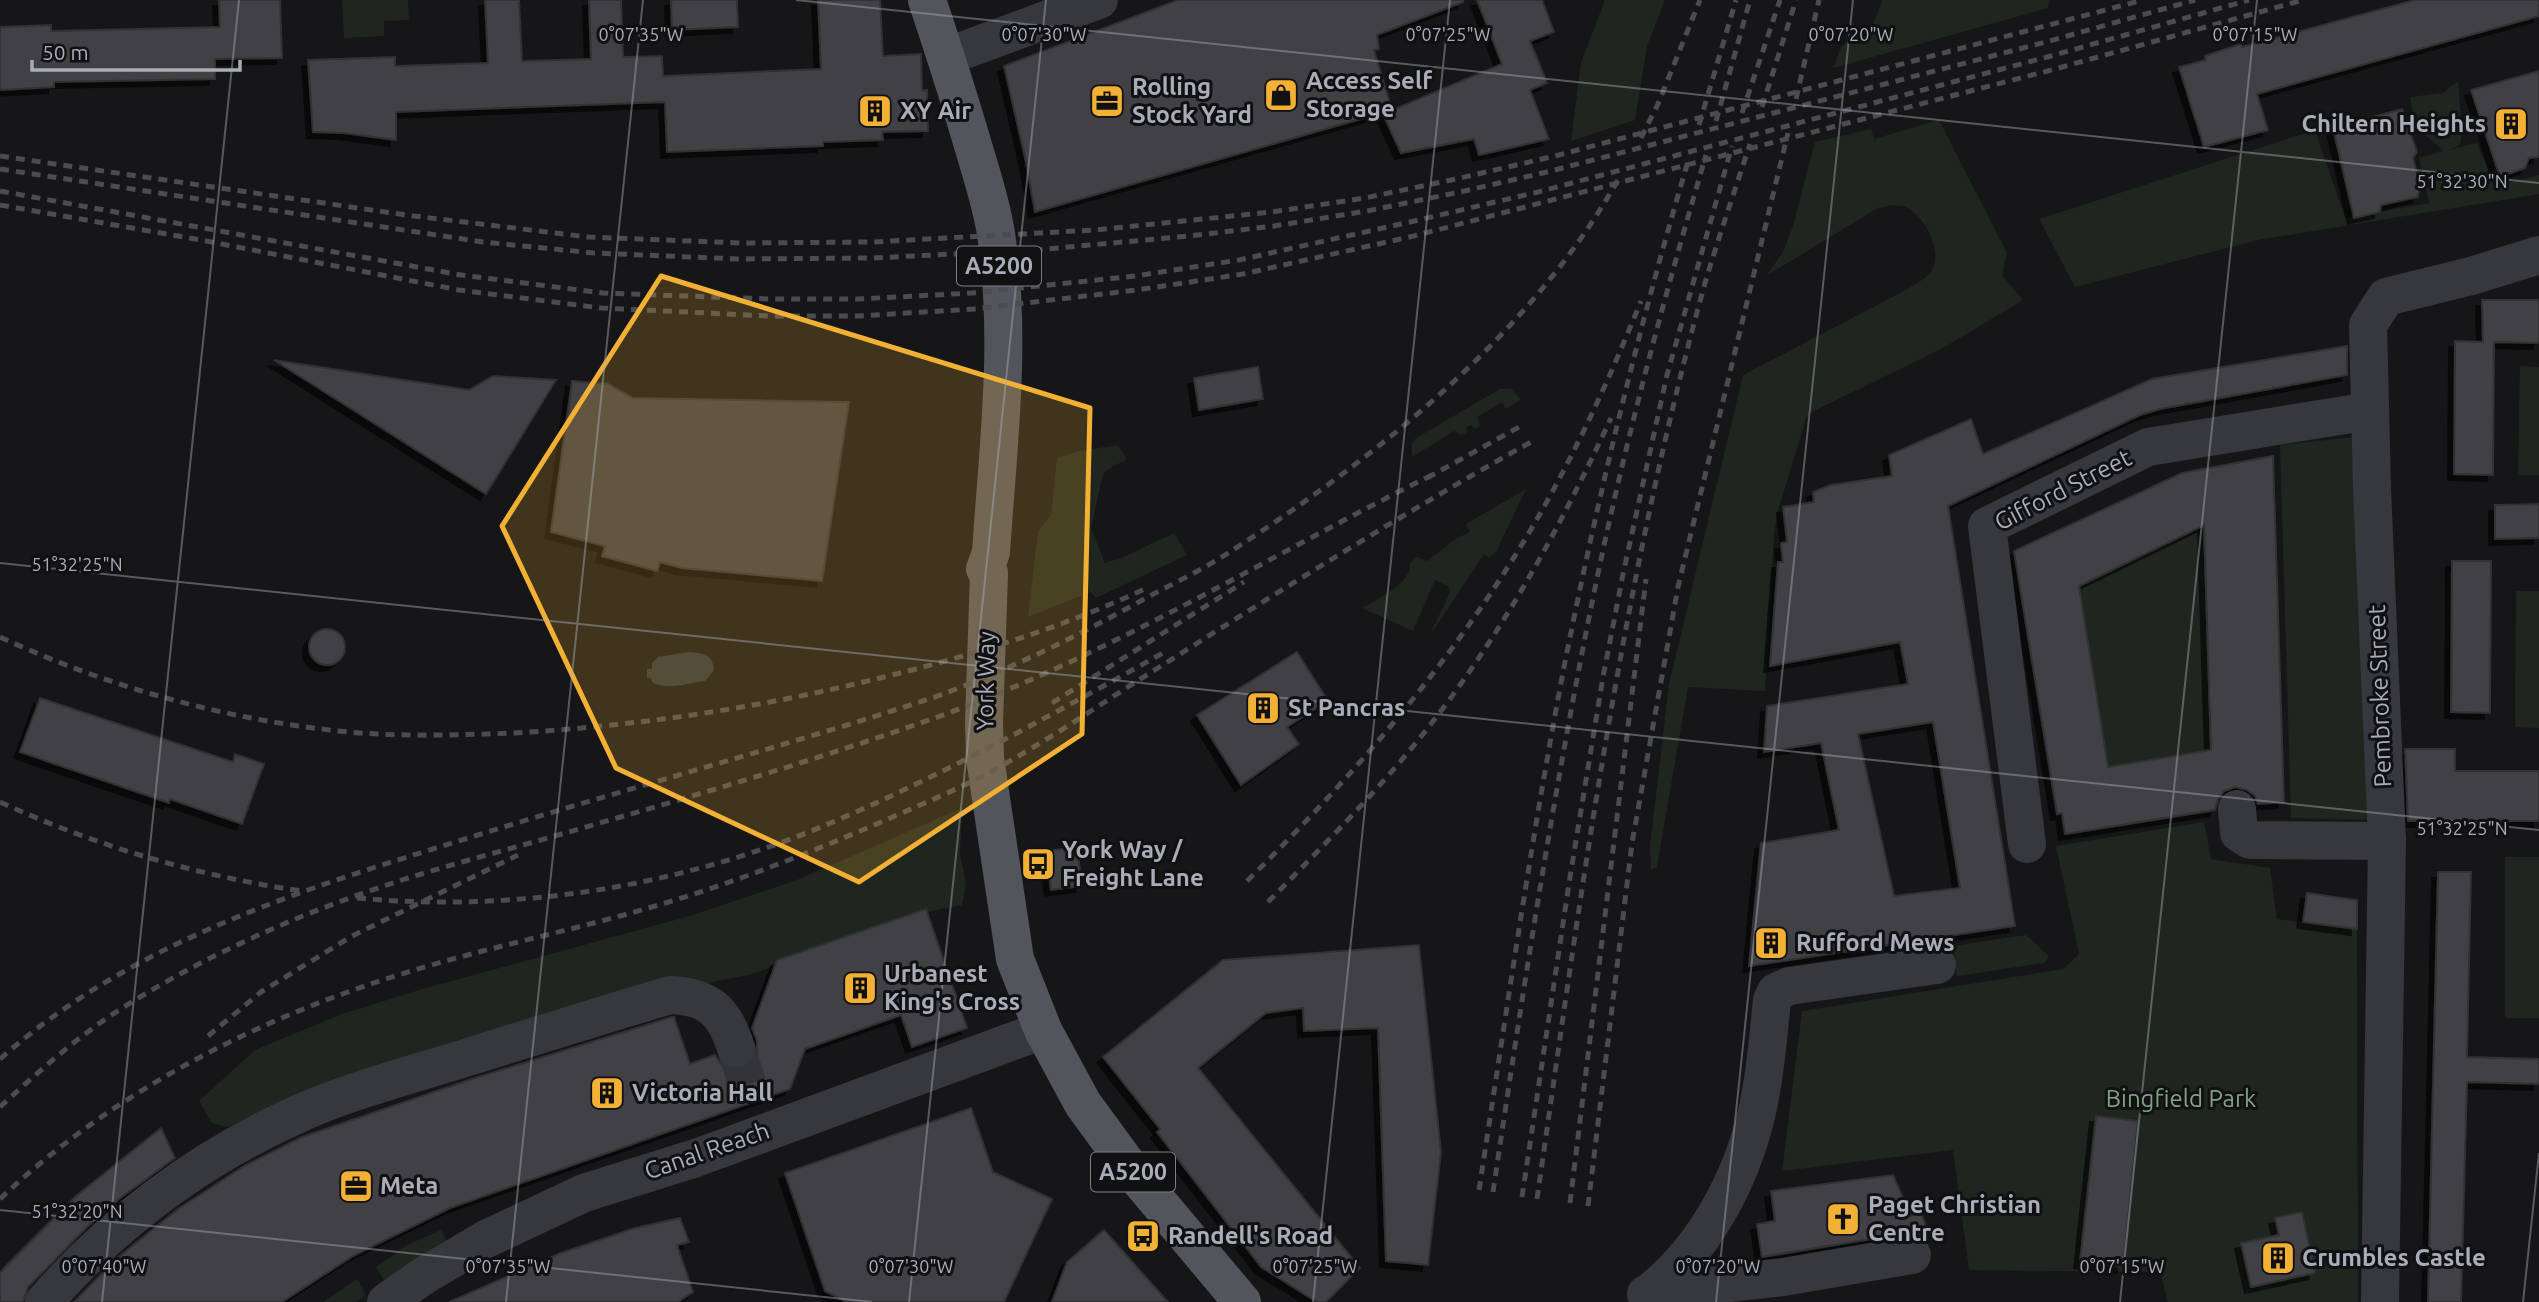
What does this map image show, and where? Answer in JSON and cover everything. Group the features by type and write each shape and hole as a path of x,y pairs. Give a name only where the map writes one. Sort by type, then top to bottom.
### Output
{"main road":[{"name":"York Way","path":"928,0 986,191 998,257 1003,305 1003,354 991,552 985,569 989,573 984,712 985,758 1014,956 1043,1030 1070,1082 1096,1123 1132,1171 1242,1302"}],"street":[{"path":"946,57 1099,0"},
{"name":"Pembroke Street","path":"2380,1302 2386,841 2368,325 2386,298 2539,255"},
{"name":"Gifford Street","path":"2026,844 1986,526 2148,447 2370,411"},
{"path":"2237,809 2239,833 2250,840 2386,841"},
{"path":"1641,1297 1684,1262 1699,1242 1737,1171 1757,1113 1772,1000 1776,992 1789,986 1937,965"},
{"path":"44,1302 114,1231 186,1176 264,1130 368,1088 670,995 689,996 706,1003 721,1016 736,1048"},
{"name":"Canal Reach","path":"386,1302 435,1269 529,1217 584,1193 696,1158 758,1118 1043,1030"},
{"path":"1641,1297 1912,1255"}],"highlighted area":[{"path":"661,276 1090,408 1082,734 859,882 616,768 502,526"}],"green space":[{"path":"342,0 408,0 409,20 384,21 384,36 344,38"},
{"path":"1605,0 1665,0 1647,46 1635,120 1571,141 1581,63"},
{"path":"1883,0 2049,0 2048,8 1833,68 1841,48 1849,39 1873,24"},
{"path":"2458,81 2462,131 2460,145 2449,150 2477,143 2495,186 2539,175 2539,194 2258,240 2075,287 2039,219 2315,130 2345,218 2429,203 2419,158 2444,151 2415,126 2410,97 2443,93"},
{"path":"1939,120 2007,253 2002,275 2023,300 1943,348 1810,413 1806,419 1777,514 1765,691 1688,687 1657,867 1651,870 1650,846 1669,684 1743,375 1906,290 1927,276 1935,262 1934,245 1920,219 1908,208 1892,206 1876,209 1766,276 1783,252 1793,226 1815,142 1871,129 1874,139"},
{"path":"2520,366 2539,367 2539,475 2518,475"},
{"path":"1500,389 1511,389 1521,399 1506,409 1502,402 1477,417 1480,426 1475,429 1471,425 1466,427 1467,432 1461,435 1454,431 1412,457 1411,445 1416,438"},
{"path":"2354,437 2368,820 2291,818 2280,445"},
{"path":"1118,445 1127,460 1103,474 1091,528 1105,563 1174,533 1187,555 1096,598 1091,592 1028,617 1038,531 1051,515 1057,458 1079,451"},
{"path":"1526,489 1496,552 1489,558 1484,554 1430,635 1450,592 1449,587 1435,580 1413,631 1362,608 1399,584 1409,571 1410,563 1417,557 1427,561 1457,538 1470,532 1466,524"},
{"path":"2196,529 2205,534 2211,750 2108,767 2079,586"},
{"path":"2516,591 2539,591 2539,728 2515,727"},
{"path":"962,808 960,853 966,884 962,905 912,915 847,944 748,975 688,987 227,1127 212,1123 199,1101 255,1050 342,1014 419,990 693,915 797,880"},
{"name":"Bingfield Park","path":"2204,822 2211,859 2270,868 2277,919 2357,929 2358,1302 2168,1302 2160,1272 1969,1270 1953,1150 1782,1171 1802,1011 2063,969 2079,954 2056,846"},
{"path":"2505,857 2539,857 2539,1018 2505,1018"},
{"path":"2026,935 2049,956 2044,963 1957,976 1953,946"},
{"path":"441,1230 448,1243 386,1283 376,1267 407,1245"},
{"path":"357,1279 366,1295 356,1302 323,1302"}],"shaded area":[{"path":"689,652 703,654 712,661 714,670 705,681 664,686 647,678 647,669 652,669 652,663 658,657"}],"building":[{"path":"219,0 280,0 282,58 215,59 215,79 54,82 54,87 0,90 0,27 51,25 51,31 220,27"},
{"path":"485,0 519,0 522,61 591,59 589,0 621,0 623,57 662,56 663,76 821,69 818,0 880,0 883,56 921,54 922,91 927,90 928,131 882,132 883,140 823,142 823,146 667,152 665,102 396,112 396,140 313,132 308,60 395,57 395,66 488,63"},
{"path":"671,0 737,0 738,27 672,30"},
{"name":"Access Self Storage","path":"1178,0 1463,2 1377,35 1379,49 1374,50 1392,110 1035,212 1004,66"},
{"path":"1477,0 1542,0 1554,32 1530,41 1547,83 1530,90 1549,139 1479,155 1474,139 1401,153 1383,114 1502,64"},
{"path":"2415,0 2539,0 2539,16 2257,94 2268,130 2204,147 2179,67 2206,60 2205,56 2241,44 2242,47"},
{"name":"Chiltern Heights","path":"2539,71 2539,157 2529,158 2525,168 2500,177 2471,90"},
{"path":"2402,109 2417,152 2413,158 2420,185 2418,197 2381,205 2380,212 2354,218 2333,128"},
{"path":"2482,300 2539,300 2539,343 2494,342 2493,475 2454,474 2455,341 2483,342"},
{"path":"2347,346 2347,375 2140,415 1948,506 2015,926 1749,966 1761,843 1839,830 1821,743 1764,752 1767,706 1908,684 1900,642 1770,666 1778,562 1783,562 1781,543 1787,542 1783,507 1814,502 1813,492 1831,485 1892,476 1889,455 1971,419 1983,454 2152,379","holes":["1933,722 1960,888 1894,896 1858,734"]},
{"path":"274,360 469,390 493,376 556,380 486,494"},
{"path":"1258,367 1263,399 1199,410 1194,378"},
{"path":"572,381 608,384 633,398 849,402 822,581 682,568 660,562 657,571 602,556 605,546 551,532"},
{"path":"2273,456 2284,802 2258,804 2255,796 2247,790 2235,787 2224,791 2215,810 2065,834 2062,813 2057,814 2014,551 2182,473","holes":["2204,525 2211,750 2108,767 2079,586"]},
{"path":"2539,504 2539,538 2495,539 2495,505"},
{"path":"2452,561 2491,561 2490,713 2451,712"},
{"path":"327,629 340,634 345,647 340,660 327,665 314,660 309,647 314,634"},
{"name":"St Pancras","path":"1297,652 1328,701 1287,727 1299,744 1241,785 1197,715"},
{"path":"40,698 233,762 235,754 264,764 242,824 170,799 169,803 20,752"},
{"path":"2405,749 2455,749 2455,771 2539,771 2539,821 2408,821"},
{"path":"1077,847 1082,886 1051,890 1046,851"},
{"path":"2438,872 2471,872 2467,1057 2539,1059 2539,1084 2467,1082 2461,1302 2428,1302"},
{"path":"2307,893 2357,900 2357,929 2303,922"},
{"path":"926,909 967,1028 912,1047 901,1015 805,1049 790,1089 450,1208 353,1256 282,1302 74,1302 116,1259 178,1209 244,1166 302,1137 472,1079 672,1017 690,1064 715,1055 721,1064 731,1069 744,1068 753,1062 757,1053 757,1041 752,1028 777,960"},
{"path":"1419,945 1441,1152 1428,1265 1386,1261 1378,1028 1304,1031 1303,1008 1266,1013 1198,1068 1360,1268 1326,1302 1317,1302 1261,1267 1157,1132 1160,1129 1103,1057 1223,960"},
{"path":"971,1108 993,1172 1052,1199 1004,1302 847,1302 825,1291 785,1173"},
{"path":"2096,1116 2138,1121 2123,1267 2080,1262"},
{"path":"161,1128 175,1158 119,1199 87,1227 28,1287 23,1302 0,1302 0,1273 5,1267 76,1196"},
{"name":"Paget Christian Centre","path":"1893,1175 1911,1216 1921,1212 1929,1236 1908,1233 1762,1257 1757,1224 1775,1221 1771,1191"},
{"name":"Crumbles Castle","path":"2302,1212 2315,1273 2251,1287 2241,1243 2279,1235 2275,1218"},
{"path":"680,1218 689,1242 677,1245 693,1292 678,1302 449,1302 561,1253 635,1228"},
{"path":"1104,1230 1168,1302 1052,1302 1067,1262"}],"tunnel":[{"path":"736,1048 753,1102"}],"railway":[{"path":"1641,138 1658,104 1700,0"},
{"path":"1699,125 1736,0"},
{"path":"1716,121 1750,0"},
{"path":"1742,113 1780,0"},
{"path":"1762,107 1796,0"},
{"path":"1796,99 1819,0"},
{"path":"0,156 406,215 588,237 740,243 873,242 1095,230 1272,212 1365,198 1456,179 1555,156 2143,0"},
{"path":"0,169 483,242 594,253 738,259 872,258 1036,250 1274,226 1460,192 1547,172 2046,42 2195,0"},
{"path":"0,191 461,275 603,293 770,299 859,299 972,293 1135,276 1239,260 1410,222 1538,192 2051,56 2249,0"},
{"path":"0,205 201,240 459,290 601,308 770,316 859,316 974,309 1137,290 1243,274 1414,236 2055,69 2303,0"},
{"path":"1588,1206 1632,843 1678,587 1788,133"},
{"path":"1537,1199 1606,738 1650,509 1705,283 1750,144"},
{"path":"1522,1197 1570,877 1623,574 1667,375 1732,146"},
{"path":"1493,1192 1553,814 1595,588 1646,370 1706,155"},
{"path":"1479,1190 1530,862 1564,667 1620,411 1689,158"},
{"path":"0,1059 51,1018 105,982 220,924 280,900 403,858 935,697 1043,652 1196,572 1281,518 1337,478 1445,389 1495,341 1541,290 1583,235 1619,178"},
{"path":"1247,881 1365,757 1402,713 1503,575 1563,471 1604,387 1641,301"},
{"path":"1268,902 1350,818 1427,729 1454,693 1528,579 1611,418"},
{"path":"1427,478 1521,426"},
{"path":"0,1199 84,1129 130,1098 178,1069 277,1020 328,999 416,970 636,912 707,890 844,838 973,781 1055,734 1344,551 1531,442"},
{"path":"0,1107 67,1048 110,1016 176,976 281,925 412,877 794,765 995,695 1123,636 1436,473"},
{"path":"1570,1203 1646,579"},
{"path":"1052,703 1244,582"},
{"path":"0,637 84,672 127,686 170,699 258,719 369,734 515,733 703,713 778,701 858,683 943,662 1027,636 1149,587"},
{"path":"357,898 418,902 539,897 600,890 718,863 833,822 917,783 1041,720 1163,653"},
{"path":"0,802 110,846 224,877 302,891"},
{"path":"208,1036 261,992 352,936 518,855"}],"place":[{"name":"Access Self Storage","path":"1281,95"},
{"name":"Rolling Stock Yard","path":"1107,101"},
{"name":"XY Air","path":"875,111"},
{"name":"Chiltern Heights","path":"2511,124"},
{"name":"St Pancras","path":"1263,708"},
{"name":"York Way / Freight Lane","path":"1038,864"},
{"name":"Rufford Mews","path":"1771,943"},
{"name":"Urbanest King's Cross","path":"860,988"},
{"name":"Victoria Hall","path":"607,1093"},
{"name":"Meta","path":"356,1186"},
{"name":"Paget Christian Centre","path":"1843,1219"},
{"name":"Randell's Road","path":"1143,1236"},
{"name":"Crumbles Castle","path":"2278,1258"}]}
